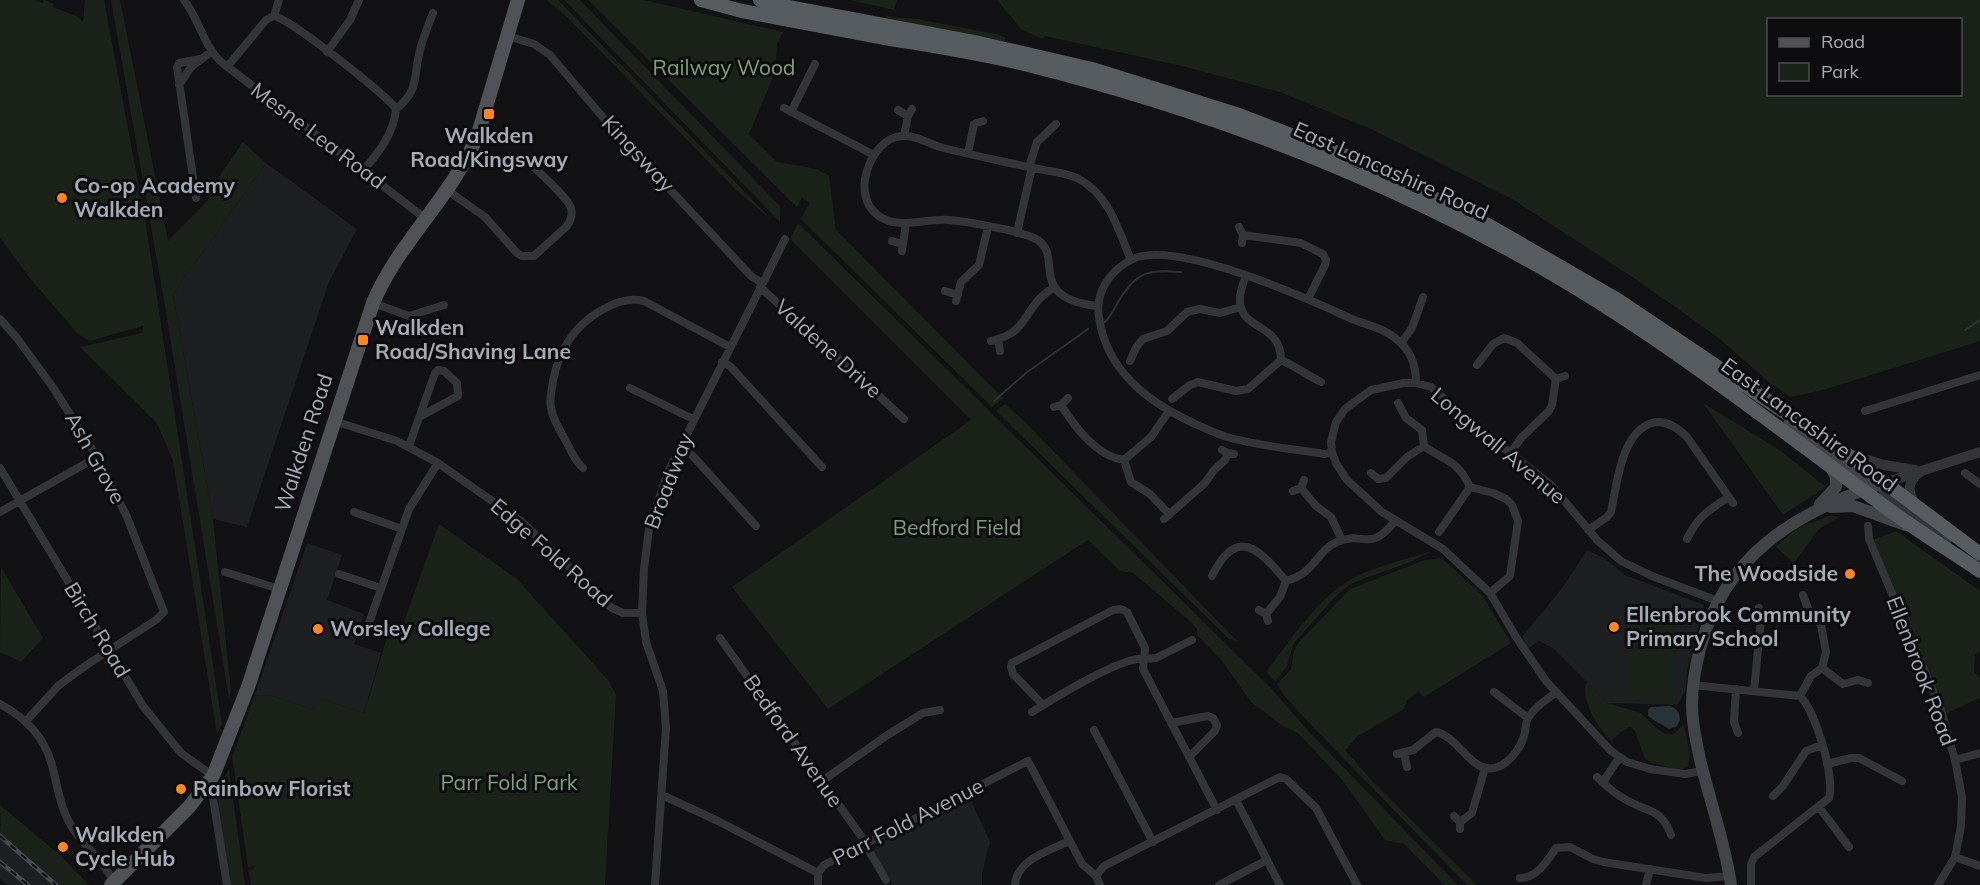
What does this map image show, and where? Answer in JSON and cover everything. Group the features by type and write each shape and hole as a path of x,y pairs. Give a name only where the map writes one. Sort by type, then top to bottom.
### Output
{"highway":[{"name":"East Lancashire Road","path":"701,0 742,11 1024,64 1160,102 1247,131 1342,167 1520,255 1582,292 1720,385 1918,530 1979,570"},
{"name":"East Lancashire Road","path":"760,0 979,43 1092,69 1239,115 1359,161 1488,225 1666,330 1844,452 1980,554"}],"main road":[{"name":"Walkden Road","path":"114,885 189,807 211,780 236,720 373,303 393,264 461,171 478,134 518,0"},
{"path":"1765,399 1815,443 1861,477 1864,480 1863,490"},
{"path":"1730,880 1693,720 1693,685 1702,641 1718,601 1733,577 1762,545 1810,513 1836,488 1836,477 1830,466"},
{"path":"1810,513 1884,483"},
{"path":"1810,513 1835,506 1853,506 1918,530"}],"street":[{"name":"Mesne Lea Road","path":"184,0 195,16 212,51 227,67 426,219"},
{"path":"227,67 266,20 274,16 279,0"},
{"path":"327,52 350,20 360,0"},
{"path":"363,171 384,145 396,109 414,88 419,54 433,13"},
{"path":"274,16 284,20 327,52 388,99 396,109"},
{"name":"Kingsway","path":"508,36 534,44 550,55 640,157 761,285"},
{"path":"205,189 196,194 179,85 184,74 212,51"},
{"path":"815,64 788,110 874,155"},
{"path":"898,110 910,112 904,136"},
{"path":"968,153 971,121 983,121"},
{"path":"1017,233 1035,146 1045,129 1056,124"},
{"path":"1097,306 1070,300 1054,287 1049,273 1048,255 1036,239 950,220 906,223 885,219 877,214 866,200 864,192 866,173 874,155 887,142 896,137 916,137 940,147 1069,175 1093,188 1107,204 1131,260"},
{"path":"447,190 484,217 518,253 522,256 534,256 567,226 571,221 572,211 565,200 524,158"},
{"path":"892,242 902,248 906,223"},
{"path":"945,291 957,298 962,282 979,265 988,227"},
{"path":"1241,235 1301,243 1323,254 1326,260 1325,265 1308,299"},
{"name":"Broadway","path":"655,885 666,728 661,682 646,642 642,613 649,529 660,492 693,419 785,239"},
{"path":"1416,383 1414,363 1401,343 1376,327 1246,275 1167,256 1144,256 1131,260 1115,271 1107,280 1097,306 1100,327 1116,364 1142,393 1169,411 1225,437 1275,447 1325,454 1332,452 1347,480 1372,505 1443,549 1490,593 1523,647 1556,692 1597,738 1619,758 1650,770 1685,774 1703,771"},
{"path":"1246,275 1240,296 1241,307 1248,320 1271,334 1279,347 1281,360"},
{"name":"Valdene Drive","path":"761,285 904,418"},
{"path":"1000,351 995,340 1012,334 1021,327 1040,298 1054,287"},
{"path":"1401,343 1412,328 1424,297"},
{"path":"583,468 576,462 553,417 550,400 557,360 580,324 620,302 636,299 644,301 730,347"},
{"path":"373,303 409,316 444,305"},
{"path":"1129,356 1143,339 1167,331 1187,312 1200,309 1220,313 1241,307"},
{"name":"Ash Grove","path":"0,319 17,338 54,389 97,457 127,517 164,612 156,620 109,650"},
{"path":"1478,365 1489,357 1496,341 1504,338 1510,339 1561,377 1549,411 1521,438 1510,454"},
{"path":"1281,360 1297,367 1309,381 1321,382"},
{"path":"1172,399 1184,395 1198,382 1236,391 1248,389 1281,360"},
{"path":"722,362 730,366 822,467"},
{"path":"409,446 435,373 438,370 444,371 457,383 458,396 421,416"},
{"path":"1865,411 1980,375"},
{"name":"Longwall Avenue","path":"1332,452 1331,442 1336,422 1354,402 1371,390 1380,386 1416,383 1437,391 1455,410 1551,485 1609,552 1652,576 1718,601"},
{"path":"630,388 693,419"},
{"path":"1061,403 1070,418 1096,447 1109,456 1124,460"},
{"path":"1398,403 1406,418 1422,430 1424,446"},
{"path":"1124,460 1151,437 1169,411"},
{"name":"Edge Fold Road","path":"334,421 409,446 438,463 522,522 612,608 623,613 642,613"},
{"path":"1588,530 1611,512 1626,449 1632,436 1643,427 1655,422 1666,423 1679,429 1687,437 1731,500 1704,513 1694,523 1687,540"},
{"path":"1371,473 1377,479 1386,478 1407,457 1424,446"},
{"path":"1424,446 1459,468 1470,487 1493,493 1506,499 1512,505 1518,521 1510,576 1490,593"},
{"path":"680,447 692,455 756,526"},
{"path":"1124,460 1133,485 1150,494 1166,517 1205,483 1225,460 1228,452"},
{"path":"1844,452 1891,467 1922,471"},
{"path":"1979,570 1933,531 1890,500 1882,489 1884,483 1980,452"},
{"path":"0,512 97,457"},
{"path":"368,626 411,502 438,463"},
{"name":"Birch Road","path":"0,468 143,706 171,742 211,780"},
{"path":"1917,505 1910,494 1910,489 1912,479 1922,471"},
{"path":"1965,473 1980,484"},
{"path":"1299,486 1316,506 1336,523 1342,540"},
{"path":"1439,532 1448,525 1470,487"},
{"path":"354,513 402,529"},
{"path":"1264,615 1280,597 1286,581 1304,574 1330,547 1342,540 1377,538 1388,531 1395,521"},
{"name":"Ellenbrook Road","path":"1869,526 1869,539 1941,710 1955,760 1962,797 1961,826 1956,857 1938,885"},
{"path":"1212,576 1213,565 1229,551 1246,543 1261,552 1286,581"},
{"path":"225,572 279,589"},
{"path":"339,574 381,588"},
{"path":"1800,696 1811,676 1822,668 1826,652 1821,625 1809,611 1803,595"},
{"path":"1754,691 1760,608"},
{"path":"1043,705 1013,674 1012,663 1113,610 1123,610 1130,616 1145,648 1144,672 1217,810"},
{"name":"Bedford Avenue","path":"720,638 822,781 865,844 886,880"},
{"path":"1032,712 1068,689 1121,664 1136,658 1156,658 1192,640"},
{"path":"26,721 60,685 109,650"},
{"path":"1822,668 1843,684 1858,680 1868,683"},
{"path":"1693,685 1800,696 1812,713 1822,745 1832,789 1829,798 1754,857 1751,864 1751,885"},
{"path":"1736,689 1734,722 1738,733"},
{"path":"1493,692 1528,718"},
{"path":"1407,767 1401,753 1413,750 1433,731 1453,740 1474,763 1485,768 1499,766 1517,751 1525,735 1528,718 1556,692"},
{"path":"0,704 26,721 37,734 48,753 67,820 110,873 114,885"},
{"path":"822,781 886,736 923,713 935,709"},
{"path":"1171,723 1208,716 1213,718 1217,725 1215,731 1189,757"},
{"path":"1094,730 1153,842"},
{"path":"1773,796 1783,786 1806,752 1822,745"},
{"path":"1955,760 1980,753"},
{"path":"1619,758 1600,780 1628,801 1669,821 1671,835"},
{"path":"1827,764 1855,758 1895,773 1902,781"},
{"name":"Parr Fold Avenue","path":"662,795 818,873 824,866 865,844 1028,761 1069,841"},
{"path":"1458,822 1472,813 1485,768"},
{"path":"1096,876 1104,866 1282,777 1320,813 1357,885"},
{"path":"211,780 226,885"},
{"path":"1236,800 1280,885"},
{"path":"1820,807 1849,847"},
{"path":"1015,885 1020,869 1028,862 1069,841 1082,864 1096,876 1100,885"},
{"path":"1520,878 1530,877 1560,846 1570,847 1603,862 1706,879 1730,880"},
{"path":"1956,857 1980,866"},
{"path":"1219,885 1267,860"},
{"path":"1646,885 1650,869"},
{"path":"818,873 818,885"}],"shaded area":[{"path":"266,163 357,229 329,282 247,527 213,519 173,294"},
{"name":"Worsley College","path":"307,543 342,555 327,600 364,614 354,644 381,653 364,713 322,699 312,709 273,696 255,695"},
{"name":"Ellenbrook Community Primary School","path":"1587,550 1604,558 1625,575 1704,605 1688,665 1685,692 1677,705 1608,703 1553,648 1539,641 1528,649 1522,637 1563,587"},
{"path":"1670,706 1679,713 1680,720 1677,726 1669,729 1648,716 1648,710 1651,707"},
{"path":"969,796 990,842 982,873 982,885 888,885 892,883 874,852 875,847"},
{"path":"0,825 72,885 7,885 0,879"}],"green space":[{"name":"Co-op Academy Walkden","path":"0,0 34,0 43,3 44,0 54,4 53,7 78,17 83,22 85,0 104,0 145,219 222,724 217,734 173,461 157,423 80,347 142,333 143,326 89,341 77,333 29,277 0,238"},
{"path":"111,0 120,0 168,241 216,192 216,181 243,142 266,163 173,294 213,519 231,691 229,699 165,306"},
{"path":"546,0 558,0 771,219 735,189 567,17"},
{"path":"564,0 580,0 780,206 780,222"},
{"name":"Railway Wood","path":"588,0 644,0 783,32 777,44 775,73 749,134 777,162 817,169 829,176 836,230 1003,398 992,407 801,219 809,203 802,197 797,207"},
{"path":"850,0 897,0 894,10"},
{"path":"997,0 1980,0 1980,340 1823,390 1791,397 1771,384 1720,339 1637,280 1512,199 1369,128 1280,92 1182,66 1045,36 1043,39 1022,30"},
{"path":"886,16 916,19 997,34 1006,38 1003,43 886,18"},
{"name":"Bedford Field","path":"798,223 1270,687 1311,734 1458,885 1445,885 1404,844 1385,840 1343,781 1298,733 1283,726 1251,702 1223,662 1197,635 1197,629 1191,622 1133,573 1120,571 1088,540 828,709 732,587 971,420 790,239"},
{"path":"1703,403 1778,449 1826,487 1783,515"},
{"path":"1005,404 1237,641 1229,639 996,411"},
{"path":"1831,515 1839,517 1819,529 1794,563 1776,547 1794,530"},
{"name":"Parr Fold Park","path":"439,524 517,579 609,681 616,695 605,885 251,885 248,870 254,869 254,866 248,867 232,757 255,695 273,696 312,709 322,699 364,713 389,631 399,635"},
{"path":"1896,531 1980,591 1980,651 1975,655 1974,672 1980,678 1980,698 1946,713 1872,540"},
{"path":"1432,551 1408,563 1349,585 1333,599 1294,643 1286,668 1275,681 1266,672 1309,616 1338,588 1371,570"},
{"path":"1442,558 1483,596 1511,643 1424,697 1418,692 1407,700 1404,709 1358,736 1345,750 1375,784 1477,885 1467,885 1316,730 1285,697 1277,684 1291,669 1294,651 1299,642 1350,589 1425,560"},
{"path":"1,567 43,638 21,662 0,652"},
{"path":"1634,621 1674,622 1677,703 1627,697 1630,623"},
{"path":"1587,682 1608,703 1641,713 1656,728 1666,734 1672,735 1684,724 1690,756 1688,766 1681,770 1645,759 1635,731 1630,727 1611,741 1596,722 1588,705 1585,689"},
{"path":"229,769 245,885 229,885 219,813 218,790"},
{"path":"0,805 61,856 89,885 64,885 1,831"}],"waterway":[{"path":"1105,322 1125,292 1137,279 1151,272 1181,272"},
{"path":"1965,330 1980,320"},
{"path":"994,401 1026,373 1088,329"}],"railway":[{"path":"0,836 56,885"},
{"path":"0,862 28,885"}],"place":[{"name":"Walkden Road/Kingsway","path":"489,114"},
{"name":"Co-op Academy Walkden","path":"62,198"},
{"name":"Walkden Road/Shaving Lane","path":"363,340"},
{"name":"The Woodside","path":"1850,574"},
{"name":"Ellenbrook Community Primary School","path":"1614,627"},
{"name":"Worsley College","path":"318,629"},
{"name":"Rainbow Florist","path":"181,789"},
{"name":"Walkden Cycle Hub","path":"63,847"}]}
